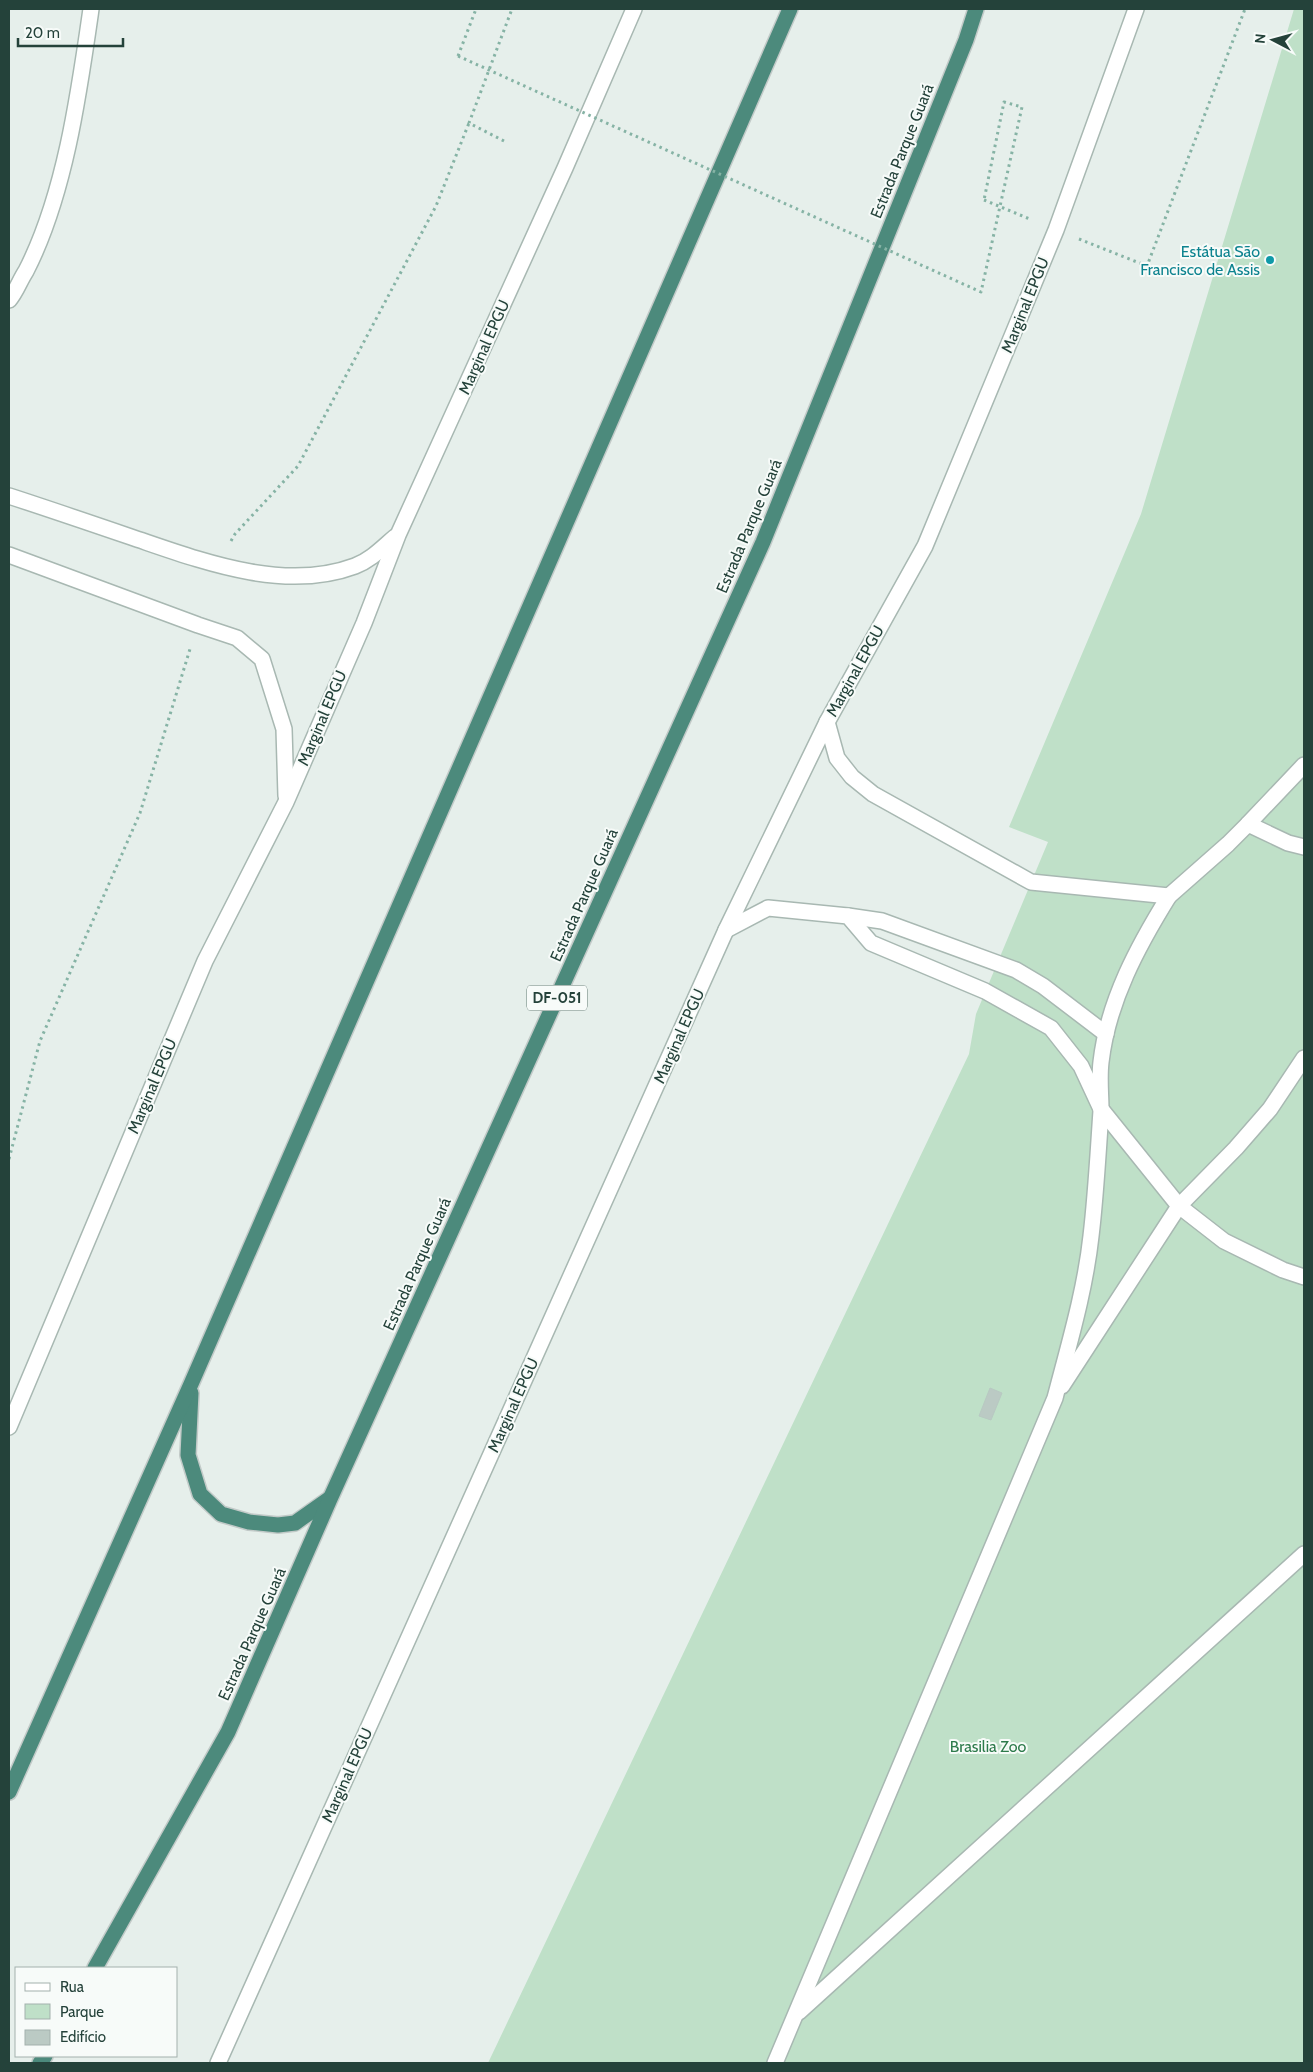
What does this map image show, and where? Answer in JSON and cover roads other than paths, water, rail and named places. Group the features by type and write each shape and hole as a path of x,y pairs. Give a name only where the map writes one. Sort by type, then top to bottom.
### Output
{"highway":[{"path":"9,1792 191,1384 790,9"},
{"name":"Estrada Parque Guará","path":"96,1967 228,1732 330,1499 763,542 962,49 976,9"},
{"path":"191,1384 188,1455 200,1494 222,1514 249,1522 278,1525 295,1523 330,1499"}],"street":[{"path":"9,300 35,252 60,177 74,114 91,9"},
{"name":"Marginal EPGU","path":"9,1427 205,961 286,802 364,622 398,535 561,177 634,9"},
{"name":"Marginal EPGU","path":"218,2063 726,930 827,722 925,546 1056,230 1136,9"},
{"path":"9,496 216,566 279,575 332,573 356,566 374,556 398,535"},
{"path":"9,555 198,626 237,638 262,659 284,729 286,802"},
{"path":"827,722 837,758 852,777 873,794 1031,882 1170,896"},
{"path":"775,2063 1054,1398 1080,1304 1091,1237 1101,1109 1101,1063 1106,1034 1121,987 1138,948 1170,896 1248,824 1304,765"},
{"path":"1248,824 1288,843 1304,848"},
{"path":"726,930 768,908 882,921 1016,970 1043,986 1106,1034"},
{"path":"848,916 871,942 985,992 1051,1028 1081,1066 1101,1109 1179,1206 1224,1241 1283,1270 1304,1277"},
{"path":"1054,1398 1179,1206 1236,1148 1270,1109 1304,1058"},
{"path":"796,2015 1304,1554"}],"place":[{"name":"Estátua São Francisco de Assis","path":"1270,260"}],"park label":[{"name":"Brasilia Zoo","path":"988,1746"}]}
